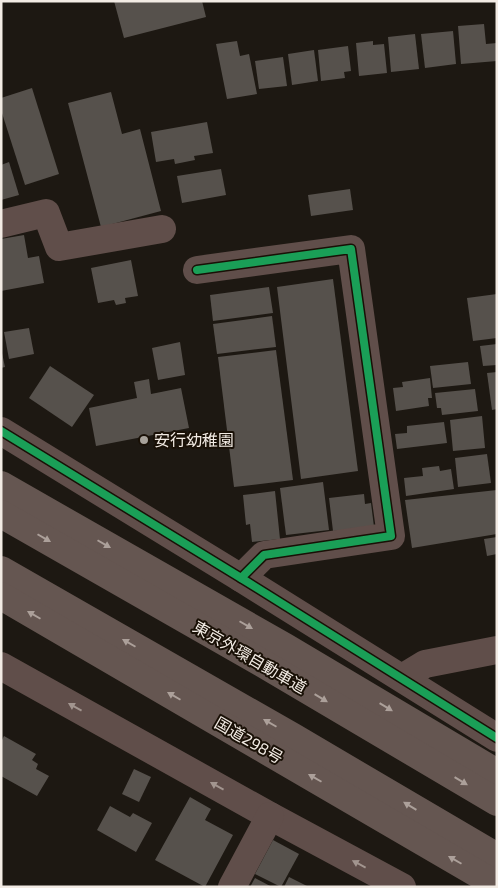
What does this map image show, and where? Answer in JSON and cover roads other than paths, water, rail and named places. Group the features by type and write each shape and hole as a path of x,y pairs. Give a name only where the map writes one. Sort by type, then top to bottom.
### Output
{"highway":[{"path":"1,485 285,647 497,773"},
{"name":"東京外環自動車道","path":"1,514 262,663 497,802"},
{"path":"1,570 293,737 497,857"},
{"name":"国道298号","path":"1,596 497,885"}],"street":[{"path":"1,224 46,213 59,247 162,229"},
{"path":"198,270 351,249 390,536 264,555 241,578"},
{"path":"1,432 241,578 497,738"},
{"path":"402,678 425,664 497,650"},
{"path":"1,666 270,816 402,887"},
{"path":"232,887 270,816"}],"place":[{"name":"安行幼稚園","path":"144,440"}]}
